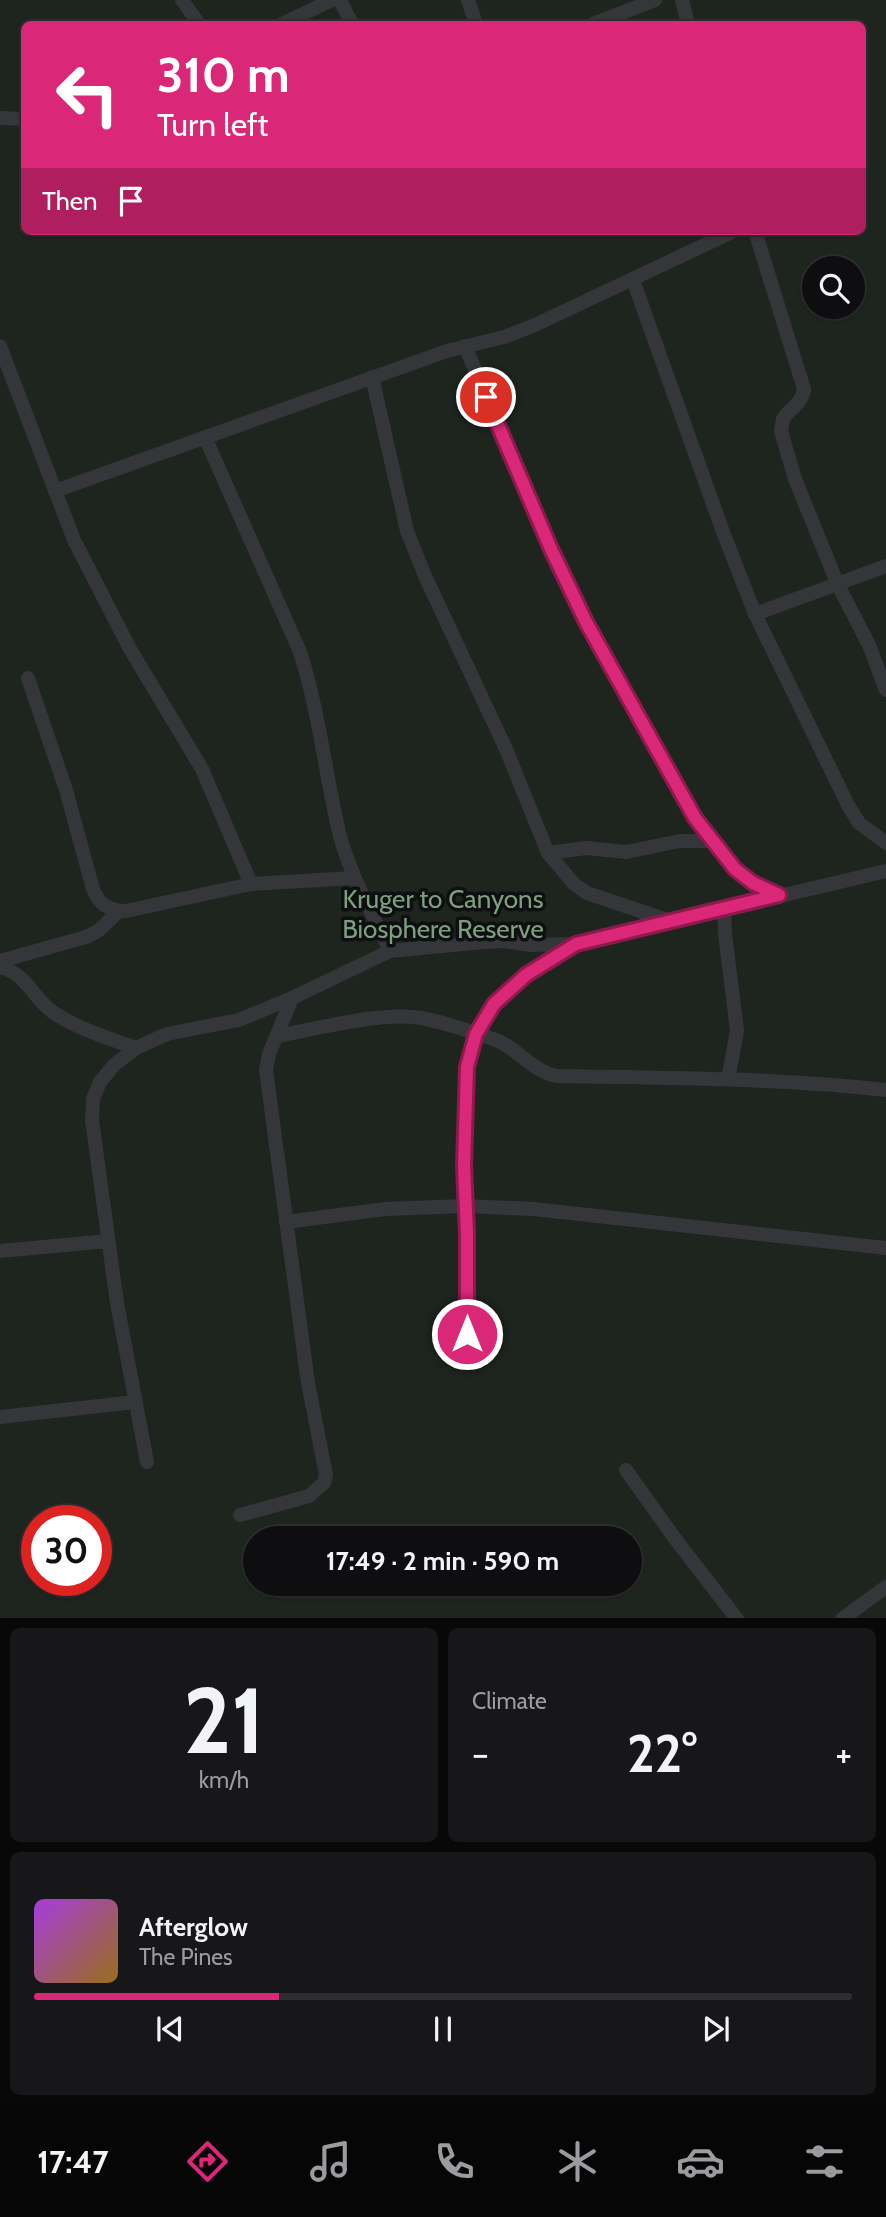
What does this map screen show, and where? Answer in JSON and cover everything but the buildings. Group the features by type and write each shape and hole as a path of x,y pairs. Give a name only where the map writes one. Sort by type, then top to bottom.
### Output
{"street":[{"path":"182,0 198,21"},
{"path":"288,21 332,0"},
{"path":"340,0 350,21"},
{"path":"468,0 475,21"},
{"path":"601,21 655,0"},
{"path":"682,0 687,21"},
{"path":"0,118 21,119"},
{"path":"55,491 372,377 525,329 726,235"},
{"path":"756,235 804,389 798,405 783,419 781,431 795,479 838,585 869,645 886,690"},
{"path":"633,280 755,614 848,805 859,822 886,843"},
{"path":"0,346 74,540 105,603 202,769 251,884"},
{"path":"465,346 551,549 586,622 695,818 711,841 743,876 779,895"},
{"path":"372,377 407,531 440,610 506,749 548,853 574,884 587,893 670,921"},
{"path":"205,437 300,652 318,719 340,834 355,878 390,951"},
{"path":"755,614 886,566"},
{"path":"28,678 66,790 95,896 109,909 119,911 251,884 355,878"},
{"path":"548,853 586,848 626,852 680,841 711,841"},
{"path":"147,1462 117,1303 92,1120 93,1099 100,1082 114,1065 136,1048 167,1034 239,1020 390,951 503,941 531,945 576,944 886,871"},
{"path":"724,908 737,1031 728,1079"},
{"path":"0,961 86,937 98,931 119,911"},
{"path":"467,1359 464,1166 467,1067 476,1034 494,1004 526,975 576,944"},
{"path":"0,967 21,976 51,1011 78,1026 136,1048"},
{"path":"240,1515 309,1496 318,1491 326,1475 308,1383 266,1070 266,1062 292,998"},
{"path":"277,1036 354,1022 422,1018 505,1044 545,1073 836,1084 886,1090"},
{"path":"286,1222 385,1209 466,1206 534,1209 886,1248"},
{"path":"0,1251 108,1241"},
{"path":"0,1417 135,1402"},
{"path":"626,1470 736,1618"},
{"path":"843,1618 886,1587"}],"green space":[{"name":"Kruger to Canyons Biosphere Reserve","path":"0,0 886,0 886,1618 0,1618"}],"route":[{"path":"467,1334 464,1166 467,1067 476,1034 494,1004 526,975 576,944 779,895 753,883 735,869 695,818 586,622 551,549 486,397"}]}
